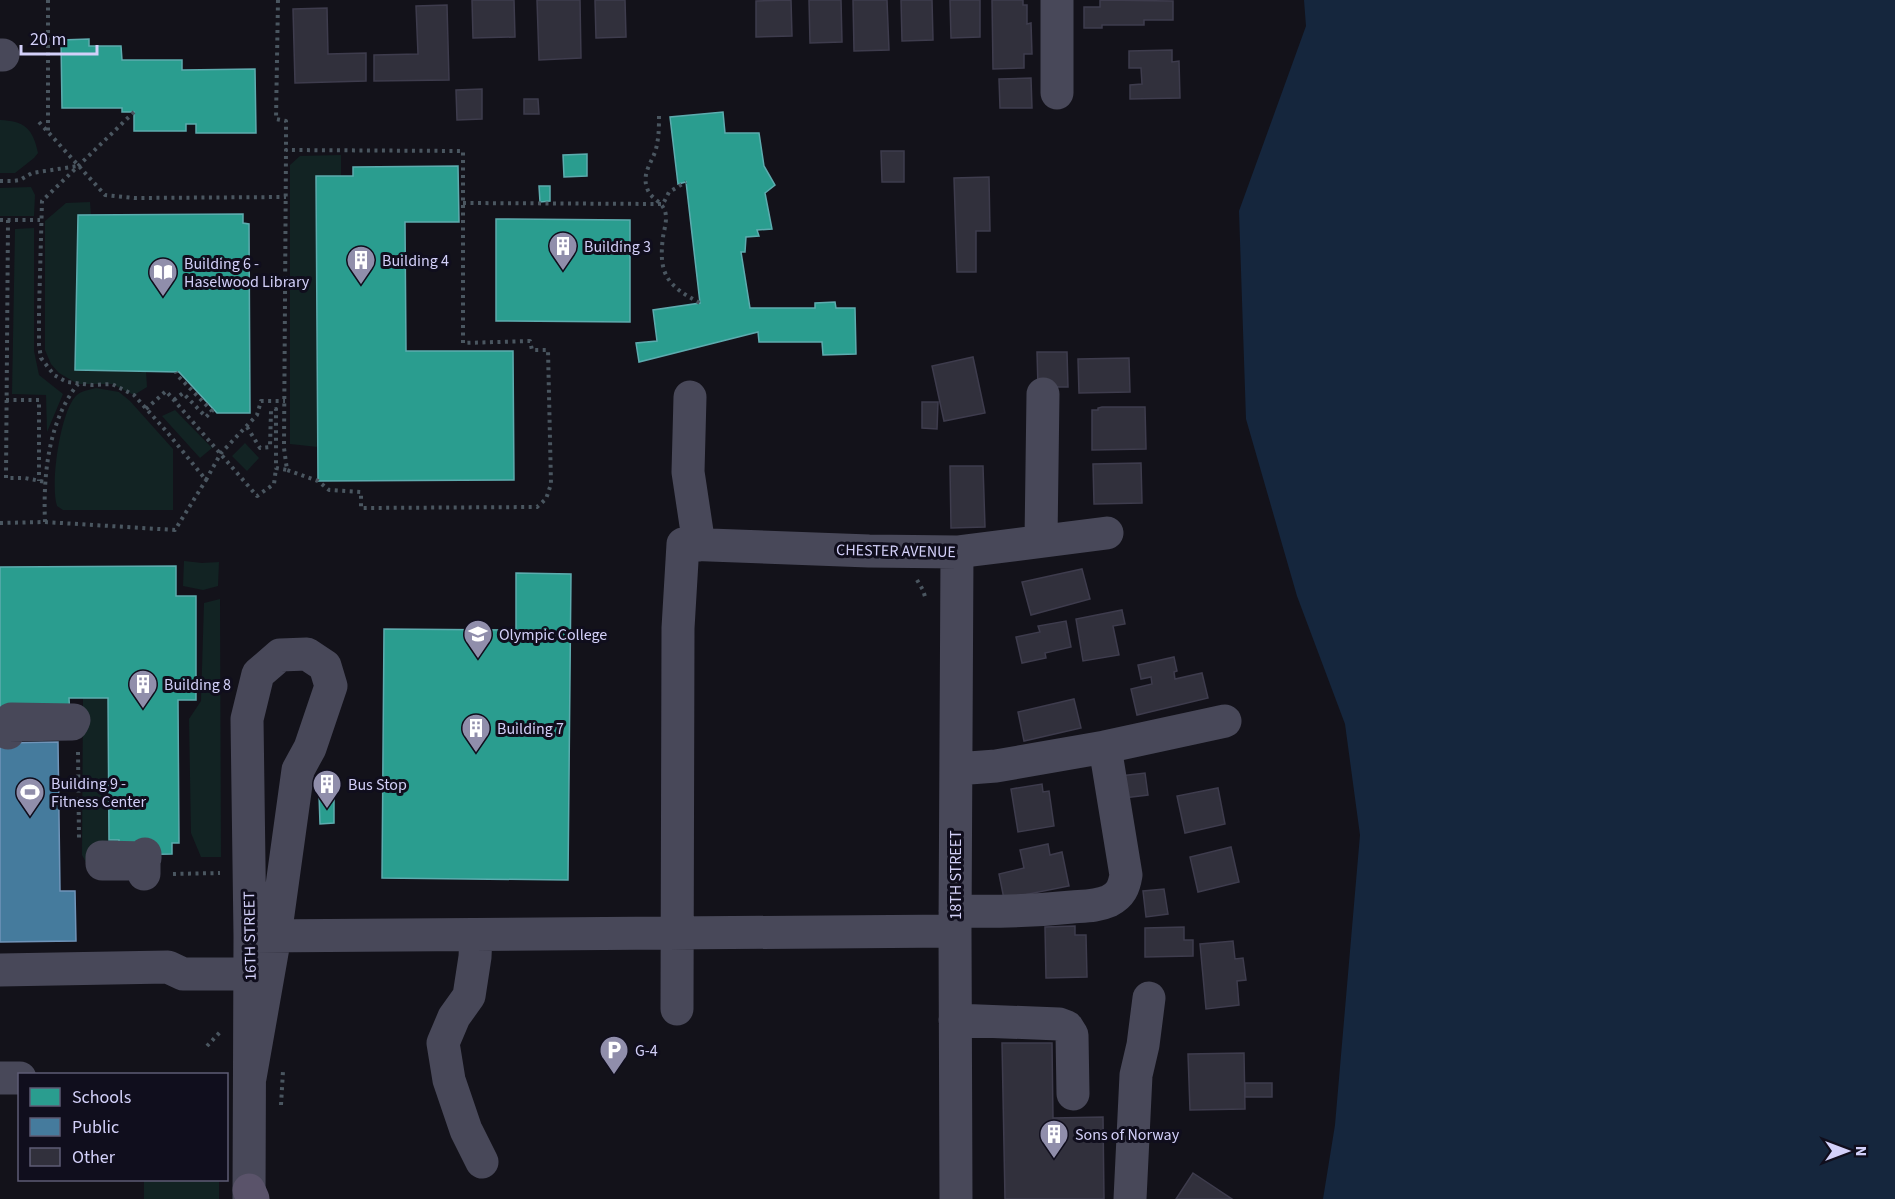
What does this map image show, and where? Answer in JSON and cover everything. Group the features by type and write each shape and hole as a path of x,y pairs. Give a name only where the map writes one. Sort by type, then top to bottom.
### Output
{"street":[{"path":"1057,0 1057,93"},
{"path":"1041,540 1043,394"},
{"path":"677,1009 678,628 691,544 688,472 690,397"},
{"name":"CHESTER AVENUE","path":"691,544 957,552 1107,533"},
{"name":"18TH STREET","path":"956,1199 957,552"},
{"name":"16TH STREET","path":"250,1196 238,1078 250,974 263,936 298,770 314,739 331,686 325,666 307,654 280,655 258,674 247,719 246,767 263,936"},
{"path":"956,769 996,766 1105,747 1225,721"},
{"path":"238,1078 263,936 676,933 955,921 1033,910 1100,904 1111,900 1124,887 1126,875 1105,747"},
{"path":"476,935 475,957 468,996 454,1017 444,1043 449,1080 466,1130 483,1162"},
{"path":"0,970 168,967 183,974 250,974"},
{"path":"1130,1199 1136,1075 1143,1045 1149,998"},
{"path":"955,1020 1059,1024 1067,1027 1072,1035 1073,1094"},
{"path":"0,1078 18,1078"}],"path":[{"path":"48,0 48,132"},
{"path":"278,0 276,119 286,121 285,448 287,470"},
{"path":"134,112 42,201 39,345 41,358 54,375 67,382 112,384 134,395 206,480"},
{"path":"659,116 657,145 645,173 646,188 650,195 663,204"},
{"path":"39,122 105,195 134,198 286,197"},
{"path":"276,468 318,481 329,490 361,492 361,508 537,507 546,499 551,484 548,350 532,350 530,341 463,343 463,152 286,150"},
{"path":"0,182 13,181 32,173 78,166"},
{"path":"686,182 669,192 663,204 666,217 662,262 667,279 678,291 700,303"},
{"path":"463,203 663,204"},
{"path":"0,220 40,220"},
{"path":"8,220 6,478 25,478 45,482"},
{"path":"174,400 183,393 206,417 212,411 176,372"},
{"path":"45,522 45,482 59,416 67,398 78,384"},
{"path":"146,409 166,391 257,496 274,484 276,409 271,411 270,447 260,448 247,427"},
{"path":"6,400 39,400 39,481"},
{"path":"0,523 45,522 175,530 221,453 257,415 261,401 285,401"},
{"path":"915,577 924,590 928,609"},
{"path":"280,1113 283,1070"}],"shaded area":[{"path":"0,120 21,124 30,132 36,144 38,153 15,173 0,173"},
{"path":"341,155 341,176 316,176 318,447 290,444 290,165 300,156"},
{"path":"31,187 35,195 34,216 0,216 0,188"},
{"path":"90,202 91,215 78,215 75,370 146,371 147,387 134,395 112,384 78,384 59,373 51,364 45,350 45,221 66,203"},
{"path":"34,228 34,351 39,375 63,394 47,432 46,395 12,394 15,229"},
{"path":"96,388 119,392 173,449 173,510 63,510 57,506 56,467 65,418 77,395"},
{"path":"175,410 212,448 200,458 162,416"},
{"path":"245,443 259,458 247,471 232,456"},
{"path":"184,561 219,562 218,586 203,590 183,586"},
{"path":"220,599 221,857 201,857 191,833 189,719 201,701 204,603"},
{"path":"83,698 108,698 109,840 119,840 119,855 89,868 82,855"},
{"path":"144,1181 219,1181 219,1199 144,1199"}],"water":[{"path":"1304,0 1895,0 1895,1199 1323,1199 1335,1125 1360,835 1345,724 1297,596 1246,419 1239,211 1306,26"}],"building: Schools":[{"path":"89,39 89,46 121,46 122,60 182,60 182,70 255,69 256,133 196,133 196,124 186,124 186,131 134,131 134,112 122,112 122,108 62,108 61,40"},
{"path":"723,112 725,133 759,133 764,166 775,185 765,193 772,229 757,230 759,236 746,237 745,252 741,252 750,308 815,308 815,303 835,302 836,308 855,308 856,354 823,355 822,342 759,342 758,332 639,362 636,343 657,341 653,310 700,303 686,182 678,184 670,117"},
{"path":"587,154 587,176 564,177 563,155"},
{"name":"Building 4","path":"458,166 459,222 405,222 406,351 513,351 514,480 318,481 316,176 353,176 353,167"},
{"path":"539,186 550,186 550,201 540,202"},
{"name":"Building 6 - Haselwood Library","path":"243,214 243,223 249,224 250,413 217,413 179,372 75,370 78,215"},
{"name":"Building 3","path":"496,219 630,220 630,322 496,321"},
{"name":"Building 8","path":"176,566 176,596 196,596 196,700 178,700 179,843 172,843 172,854 119,855 119,840 109,840 108,698 69,698 70,718 0,718 0,567"},
{"name":"Building 7","path":"516,573 571,574 568,880 382,878 384,629 516,630"},
{"name":"Bus Stop","path":"319,794 334,794 334,823 320,824"}],"building: Public":[{"name":"Building 9 - Fitness Center","path":"58,742 60,891 75,891 76,941 0,942 0,743"}],"building: Other":[{"path":"472,0 514,0 515,37 473,38"},
{"path":"537,0 580,0 581,58 539,60"},
{"path":"595,0 625,0 626,37 596,38"},
{"path":"791,0 792,36 756,37 756,1"},
{"path":"809,0 841,0 842,42 810,43"},
{"path":"853,0 887,0 889,50 854,51"},
{"path":"901,0 932,0 933,40 902,41"},
{"path":"950,0 980,0 980,37 951,38"},
{"path":"992,0 1023,0 1023,5 1027,5 1027,24 1031,23 1032,54 1024,54 1024,68 993,69"},
{"path":"1100,0 1173,1 1173,20 1144,20 1144,25 1102,25 1102,28 1084,28 1084,7 1100,7"},
{"path":"447,5 449,80 374,81 374,55 418,54 416,6"},
{"path":"327,8 328,54 366,53 366,81 295,83 293,9"},
{"path":"1172,50 1172,62 1179,61 1180,98 1130,99 1130,85 1142,84 1141,68 1129,68 1129,51"},
{"path":"1031,78 1032,108 1000,108 999,79"},
{"path":"482,89 482,119 457,120 456,90"},
{"path":"524,99 538,99 539,114 524,114"},
{"path":"881,151 904,151 904,182 882,182"},
{"path":"989,177 990,231 976,231 976,272 957,272 954,178"},
{"path":"1037,352 1067,352 1068,387 1038,387"},
{"path":"973,357 985,413 944,421 932,366"},
{"path":"1129,358 1130,392 1079,393 1078,359"},
{"path":"922,402 938,402 937,429 922,428"},
{"path":"1102,407 1145,407 1146,449 1092,450 1092,410"},
{"path":"1141,463 1142,503 1094,504 1093,464"},
{"path":"950,466 983,466 985,527 951,528"},
{"path":"1082,569 1090,599 1031,615 1022,582"},
{"path":"1122,610 1125,624 1113,626 1119,655 1083,661 1076,619"},
{"path":"1066,621 1071,647 1045,653 1046,658 1022,663 1016,637 1040,632 1038,626"},
{"path":"1174,657 1177,671 1174,672 1175,679 1202,673 1208,698 1137,715 1131,689 1152,684 1151,677 1141,679 1138,665"},
{"path":"1074,699 1081,728 1024,741 1018,712"},
{"path":"1145,773 1148,795 1124,798 1120,776"},
{"path":"1042,784 1043,792 1049,791 1054,826 1018,832 1011,789"},
{"path":"1218,788 1225,824 1185,833 1177,796"},
{"path":"1048,844 1050,855 1062,852 1069,886 1004,899 999,874 1024,868 1020,850"},
{"path":"1231,847 1239,882 1198,892 1190,857"},
{"path":"1164,889 1168,914 1146,917 1143,891"},
{"path":"1075,926 1075,935 1086,935 1087,977 1046,978 1045,927"},
{"path":"1184,927 1184,940 1193,940 1193,956 1145,957 1145,928"},
{"path":"1233,941 1235,959 1243,958 1246,980 1237,981 1239,1005 1206,1009 1200,944"},
{"name":"Sons of Norway","path":"1002,1043 1052,1043 1053,1118 1103,1117 1104,1199 1005,1199"},
{"path":"1244,1053 1245,1109 1190,1110 1188,1054"},
{"path":"1245,1083 1272,1083 1272,1097 1245,1097"},
{"path":"1193,1173 1232,1199 1176,1199"}],"place":[{"name":"Building 3","path":"563,272"},
{"name":"Building 4","path":"361,286"},
{"name":"Building 6 - Haselwood Library","path":"163,298"},
{"name":"Olympic College","path":"478,660"},
{"name":"Building 8","path":"143,710"},
{"name":"Building 7","path":"476,754"},
{"name":"Bus Stop","path":"327,810"},
{"name":"Building 9 - Fitness Center","path":"30,818"},
{"name":"G-4","path":"614,1076"},
{"name":"Sons of Norway","path":"1054,1160"}]}
